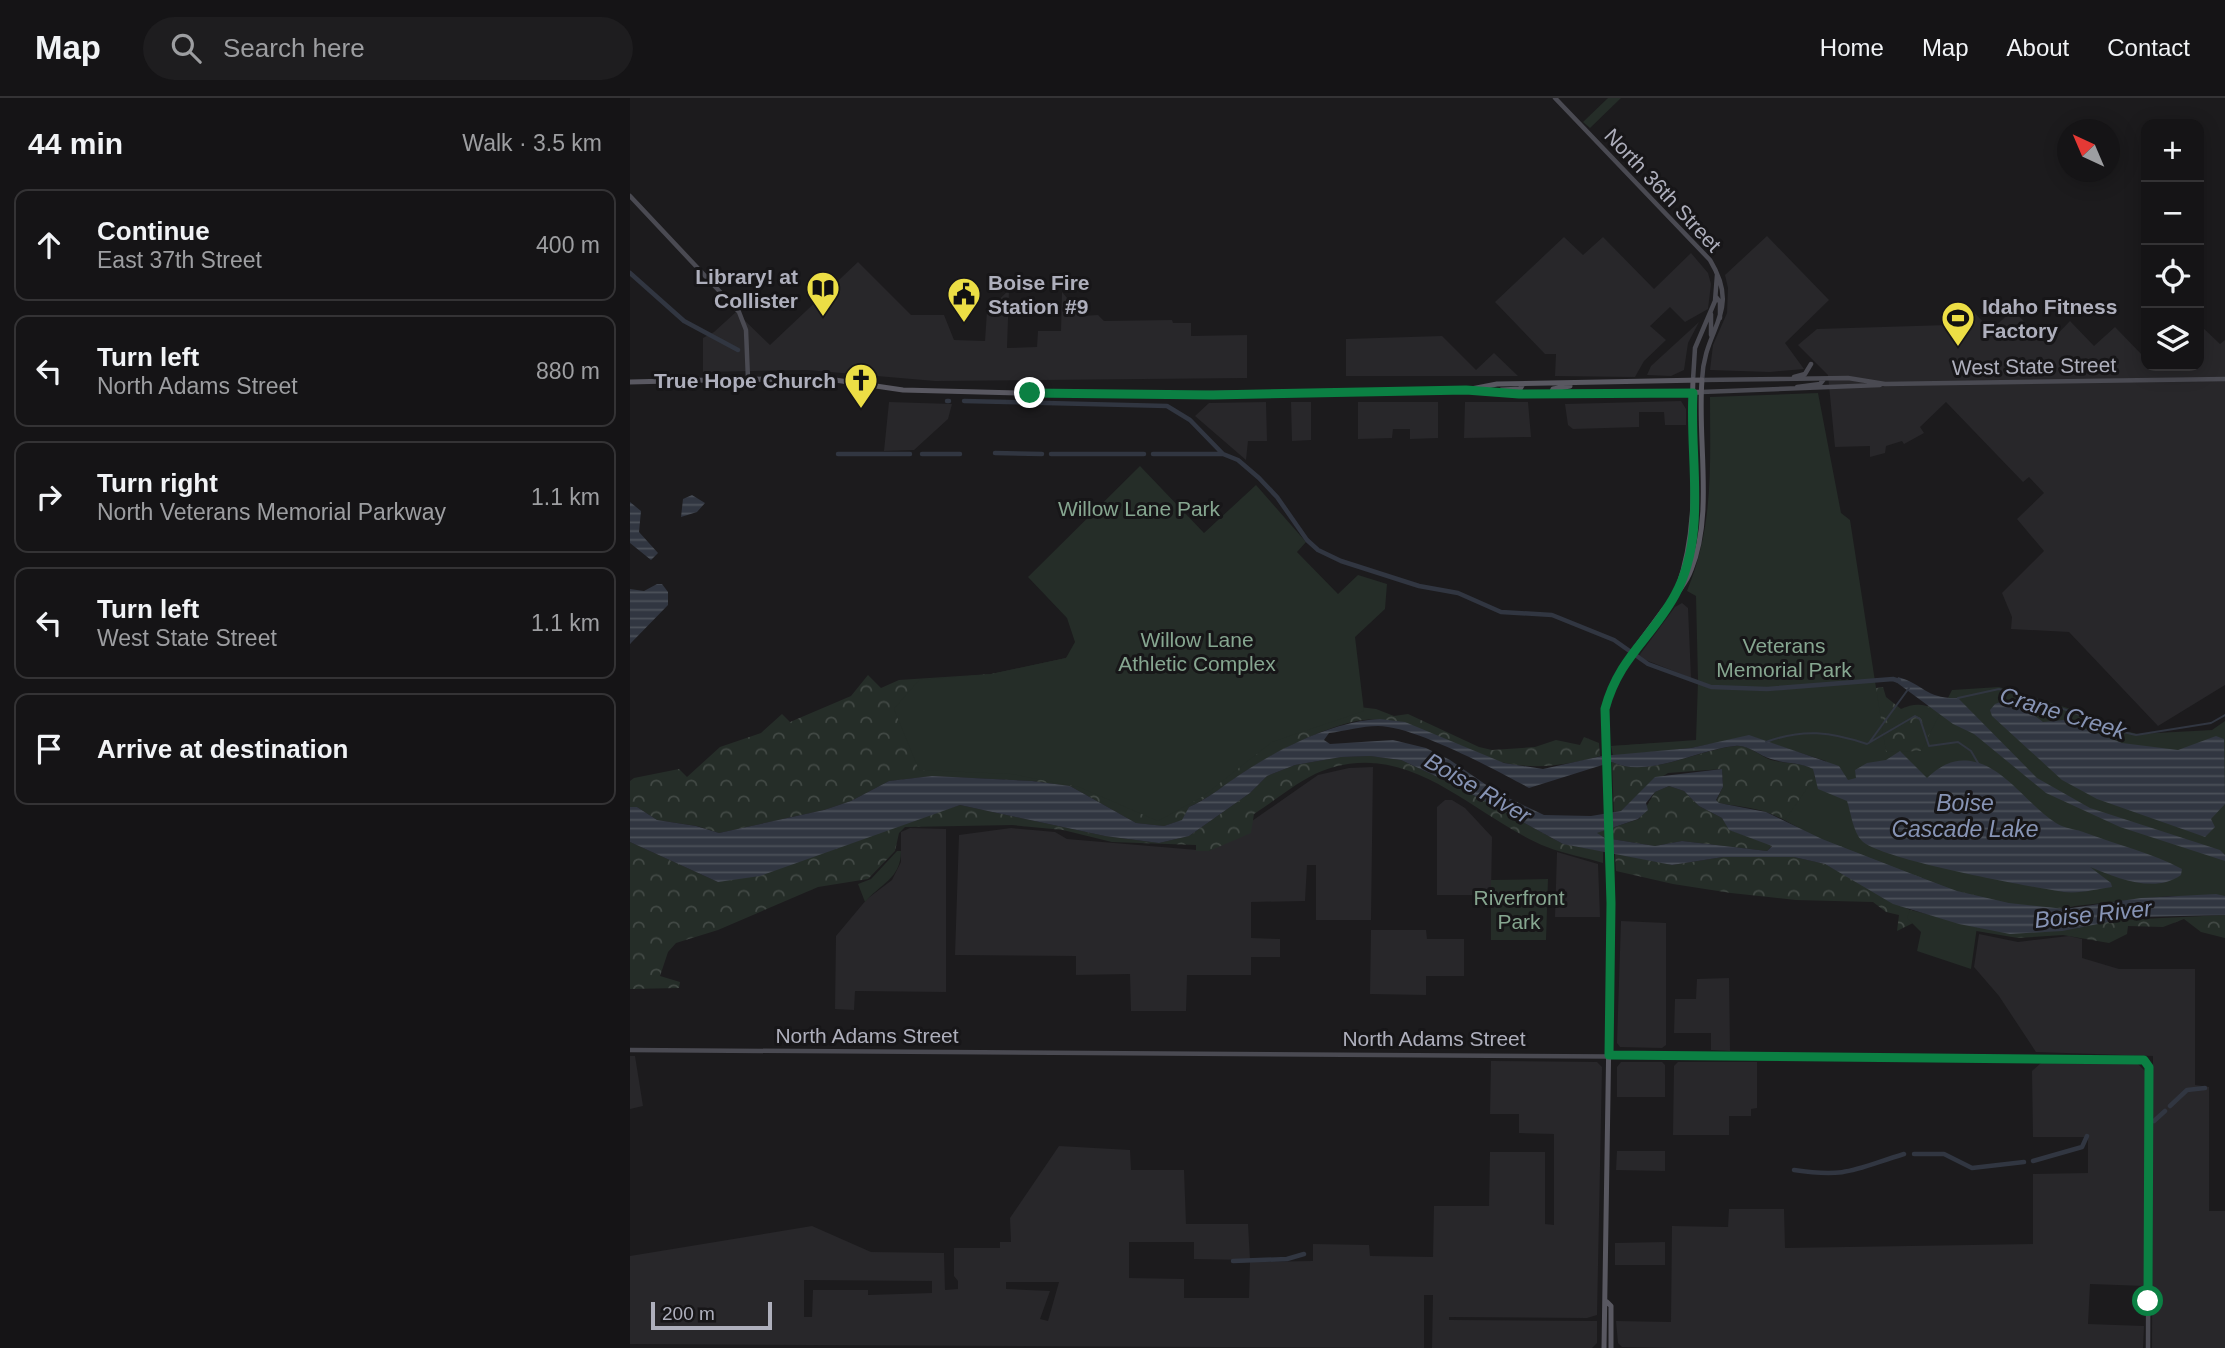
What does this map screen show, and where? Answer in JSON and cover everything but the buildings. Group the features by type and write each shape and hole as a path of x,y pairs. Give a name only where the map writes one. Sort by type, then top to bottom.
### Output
{"main road":[{"name":"West State Street","path":"630,382 835,380 916,391 1093,395 1466,390 1551,394 1701,392"},
{"path":"1676,594 1688,561 1693,531 1693,380"},
{"name":"West State Street","path":"1466,390 1497,384 1573,385 1702,380"},
{"path":"1604,1348 1607,1302 1610,871 1605,709 1612,683 1627,659 1692,570 1700,540 1702,380"},
{"name":"West State Street","path":"1495,392 1520,389 1523,384"},
{"name":"West State Street","path":"1551,394 1553,389 1573,385"},
{"path":"1607,1302 1611,1306 1611,1348"}],"street":[{"name":"North 36th Street","path":"1555,98 1710,260 1722,279 1724,297 1720,318 1705,350 1702,380"},
{"path":"630,196 739,312 746,330 748,379"},
{"name":"North 36th Street","path":"1693,380 1696,344 1711,314 1717,275"},
{"path":"1715,297 1720,302 1720,318"},
{"path":"1711,314 1711,335"},
{"path":"1784,379 1805,374 1811,364"},
{"name":"West State Street","path":"1702,380 1825,378 1885,384 2225,379"},
{"name":"West State Street","path":"1786,389 1820,384 1825,378"},
{"name":"West State Street","path":"1701,392 1868,388 1885,384"},
{"name":"North Adams Street","path":"630,1050 1609,1055 2146,1062 2150,1092 2148,1348"}],"shaded area":[{"path":"1767,236 1829,300 1785,343 1804,369 1770,372 1710,370 1713,345 1727,313 1728,288 1725,275"},
{"path":"1564,237 1583,255 1603,237 1654,289 1691,253 1708,273 1711,284 1708,309 1685,322 1670,307 1650,326 1666,340 1644,361 1635,377 1555,376 1556,354 1545,354 1495,302"},
{"path":"858,262 911,315 944,315 954,340 985,341 987,311 1009,290 1007,348 1037,347 1038,331 1061,331 1062,292 1082,316 1098,315 1104,321 1172,320 1173,323 1191,323 1191,336 1247,335 1247,378 935,381 807,370 703,372 703,338 736,312 770,345"},
{"path":"1968,306 1991,330 2013,310 2047,345 2070,321 2094,346 2115,327 2141,354 2141,371 2204,371 2204,329 2220,344 2225,340 2225,685 2158,726 2069,632 2011,629 2012,617 2002,593 2044,551 2017,519 2044,493 2029,477 2023,482 1946,402 1920,427 1924,433 1904,444 1902,441 1886,446 1885,453 1870,457 1870,446 1835,447 1828,375 1798,345 1817,329 1948,325"},
{"path":"1699,322 1688,343 1684,370 1671,376 1647,375 1651,366"},
{"path":"1442,336 1476,370 1494,353 1518,376 1346,376 1346,339"},
{"path":"1681,401 1686,409 1686,425 1665,425 1664,412 1639,412 1639,427 1573,429 1568,425 1565,404"},
{"path":"889,402 952,404 948,419 914,450 884,451"},
{"path":"1266,402 1267,441 1248,441 1246,460 1195,416 1209,403"},
{"path":"1291,402 1311,402 1311,440 1292,441"},
{"path":"1358,402 1438,402 1438,438 1410,439 1410,429 1393,429 1392,438 1358,439"},
{"path":"1465,402 1528,402 1531,437 1464,438"},
{"path":"1682,603 1688,608 1691,678 1638,657 1675,607"},
{"path":"1373,767 1371,920 1316,920 1316,865 1307,865 1305,901 1251,902 1251,938 1280,939 1280,957 1251,957 1251,975 1187,975 1186,1011 1131,1011 1130,974 1076,975 1076,956 955,955 959,835 1011,828 1055,832 1067,839 1209,851 1318,775 1349,768"},
{"path":"1445,800 1452,800 1465,808 1492,837 1491,895 1437,895 1437,807"},
{"path":"910,828 946,829 946,992 855,991 854,1010 835,1009 836,936 867,899 892,880 901,862 901,832"},
{"path":"1557,852 1598,864 1600,917 1555,917"},
{"path":"1621,921 1666,923 1666,1045 1662,1048 1620,1047 1617,1043"},
{"path":"1371,930 1426,930 1427,939 1464,939 1464,976 1426,976 1426,995 1370,994"},
{"path":"1979,934 2018,942 2069,936 2082,939 2082,958 2119,969 2195,969 2195,1085 2209,1087 2209,1211 2225,1211 2225,1348 2152,1348 2153,1056 2036,1052 1999,996 1974,967"},
{"path":"1729,978 1730,1051 1711,1050 1711,1033 1674,1033 1675,999 1696,999 1697,979"},
{"path":"630,1056 635,1056 643,1106 630,1109"},
{"path":"1491,1061 1597,1062 1602,1067 1597,1315 1587,1318 1449,1317 1449,1320 1597,1321 1597,1343 1592,1348 1432,1348 1433,1295 1424,1295 1424,1348 630,1344 630,1256 812,1226 871,1252 944,1253 945,1290 958,1289 958,1281 954,1276 954,1248 1000,1248 1000,1242 1011,1242 1010,1218 1059,1146 1130,1150 1131,1170 1184,1170 1186,1224 1248,1224 1250,1260 1194,1259 1194,1242 1129,1242 1129,1278 1184,1279 1184,1298 1249,1298 1250,1262 1313,1261 1313,1244 1369,1245 1370,1256 1433,1257 1434,1206 1489,1206 1490,1152 1545,1152 1545,1224 1554,1225 1554,1134 1519,1133 1519,1114 1490,1114","holes":["804,1280 932,1281 932,1293 868,1295 868,1290 813,1290 812,1317 804,1317","1006,1282 1059,1282 1048,1321 1040,1319 1050,1291 1006,1289"]},
{"path":"1621,1062 1662,1062 1665,1065 1665,1097 1617,1097 1617,1067"},
{"path":"1678,1062 1757,1062 1757,1108 1751,1109 1751,1116 1729,1116 1729,1135 1673,1135 1674,1066"},
{"path":"2041,1063 2138,1064 2145,1071 2145,1286 2090,1284 2088,1324 2144,1326 2143,1348 1672,1348 1622,1347 1618,1343 1616,1321 1671,1322 1672,1226 1728,1227 1729,1209 1784,1209 1785,1248 2033,1244 2033,1174 2088,1173 2088,1137 2033,1137 2032,1071"},
{"path":"1617,1151 1665,1151 1665,1171 1616,1170"},
{"path":"1665,1242 1665,1265 1615,1265 1615,1243"}],"green space":[{"path":"1608,98 1621,98 1590,128 1583,122"},
{"name":"Veterans Memorial Park","path":"1818,393 1841,513 1850,520 1886,752 1921,751 1952,690 1999,687 2074,710 2104,726 2138,734 2212,730 2225,721 2225,896 2169,896 2047,909 2009,903 1957,891 1822,839 1785,820 1826,761 1749,736 1691,748 1613,756 1611,746 1696,740 1696,596 1687,591 1702,543 1709,496 1710,397"},
{"name":"Willow Lane Athletic Complex","path":"1140,466 1204,533 1256,485 1306,542 1297,552 1338,594 1358,575 1387,584 1385,609 1355,637 1364,711 1272,742 1202,797 1158,821 1079,787 1011,774 919,770 894,709 919,680 991,674 1066,658 1075,642 1067,618 1028,577"},
{"path":"1073,650 1273,740 1350,706 1376,709 1394,716 1408,714 1479,747 1492,750 1535,747 1556,740 1580,745 1584,737 1599,743 1600,756 1554,765 1510,764 1480,756 1410,726 1364,720 1315,734 1279,752 1189,807 1183,820 1164,826 1136,823 1070,786 1032,781 932,776 889,781 851,801 824,810 719,833 697,826 657,820 637,807 630,807 630,781 634,778 679,769 687,777 720,747 761,733 782,714 790,722 851,696 868,675 881,688 899,680 991,674 1066,658"},
{"path":"1883,687 1886,697 1901,709 1914,705 1926,706 1948,717 2078,905 2052,909 2021,907 1987,900 1879,863 1766,812 1719,803 1716,801 1723,787 1722,769 1668,773 1646,787 1621,811 1614,812 1612,762 1626,766 1658,765 1722,748 1740,746 1771,760 1814,769 1815,781 1892,753 1827,761 1749,736 1730,737 1715,744 1611,746 1696,741 1830,695"},
{"path":"1370,756 1401,760 1457,786 1563,844 1603,851 1603,863 1547,847 1413,772 1384,764 1354,763 1322,771 1305,780 1254,814 1251,833 1209,851 1196,851 1196,845 1112,842 1063,830 1012,825 905,827 899,833 895,851 868,879 818,887 718,930 676,943 668,952 660,976 680,982 679,988 630,989 630,842 718,882 960,805 1105,836 1159,843 1189,836 1250,793 1267,776 1295,765 1341,757"},
{"path":"1669,786 1684,791 1699,806 1722,818 1730,830 1772,845 1767,851 1682,841 1655,846 1605,838 1596,833 1639,819 1655,792"},
{"path":"897,851 901,851 900,860 894,875 865,902 858,884 871,879"},
{"path":"1615,853 1672,865 1723,857 1794,857 1825,864 1910,910 1977,927 2225,915 2225,938 2201,932 2184,919 2163,927 2128,926 2127,934 2109,943 2063,935 2018,938 1917,921 1897,931 1899,915 1886,912 1873,902 1796,900 1673,884 1616,871"},
{"name":"Riverfront Park","path":"1548,879 1546,940 1491,940 1491,880"},
{"path":"1910,910 1977,927 1971,969 1917,951 1921,932 1907,918"}],"water":[{"path":"692,495 705,503 697,512 681,517 683,499"},
{"path":"630,502 641,511 639,532 658,553 651,560 630,543"},
{"path":"662,584 668,592 668,605 630,644 630,589 644,591"},
{"path":"1898,677 1932,694 1958,698 2037,778 2090,808 2220,850 2225,855 2225,861 2120,827 2046,793 1974,734 1953,724 1896,682"},
{"path":"2003,701 2030,712 2043,722 2064,720 2122,743 2178,750 2216,736 2224,739 2225,804 2211,819 2215,827 2205,837 2097,799 2062,780 1992,716 1990,710"},
{"path":"1380,719 1405,722 1504,763 1543,769 1602,756 1691,748 1749,735 1839,766 1848,780 1856,778 1855,770 1867,763 1886,760 1900,751 1927,778 1949,763 1975,762 1997,772 2046,816 2060,825 2159,858 2182,869 2181,875 2171,881 2148,884 2090,867 2111,883 2112,887 2070,892 1991,879 1897,856 1862,841 1854,828 1847,801 1818,789 1813,769 1771,759 1740,746 1641,767 1612,762 1529,788 1455,750 1393,728 1372,726 1329,733 1324,740 1330,744 1393,740 1426,748 1450,760 1498,793 1544,815 1591,816 1621,811 1655,777 1722,769 1723,787 1716,800 1719,803 1766,812 1822,839 1957,891 2009,903 2065,909 2141,898 2216,894 2225,896 2225,915 2134,917 2062,931 2010,934 1959,924 1893,904 1825,864 1794,857 1723,857 1672,865 1563,844 1457,786 1401,760 1370,756 1341,757 1295,765 1267,776 1250,793 1189,836 1159,843 1105,836 960,805 760,876 718,882 630,842 630,807 637,807 657,820 696,826 719,833 824,810 851,801 889,781 932,776 1032,781 1070,786 1136,823 1164,826 1182,820 1189,807 1285,748 1323,731","holes":["1669,786 1684,791 1699,806 1722,818 1729,830 1772,846 1767,851 1682,841 1655,846 1605,838 1597,833 1638,819 1648,810 1646,803 1655,792"]}],"waterway":[{"path":"630,273 684,321 738,350"},
{"path":"964,401 1167,406 1190,420 1223,454 1238,460 1259,478 1277,497 1307,540 1318,550 1341,561 1419,586 1458,593 1501,612 1552,615 1614,640 1648,664 1711,687 1767,689 1893,679 1899,681"},
{"path":"995,453 1042,454"},
{"path":"838,454 910,454"},
{"path":"922,454 960,454"},
{"path":"1051,454 1144,454"},
{"path":"1153,454 1222,454"},
{"path":"1869,743 1909,688"},
{"name":"Crane Creek","path":"1958,698 1999,689 2073,712 2106,728 2136,735 2211,723 2225,715"},
{"path":"1766,742 1793,735 1817,733 1867,744 1915,716 1920,719 1929,746 1958,742 1971,751 1978,763"},
{"path":"2170,1106 2187,1090 2205,1088"},
{"path":"2154,1121 2165,1111"},
{"path":"2033,1161 2082,1147 2087,1136"},
{"path":"1794,1170 1827,1173 1851,1171 1904,1154"},
{"path":"1914,1154 1944,1154 1972,1168 2024,1162"},
{"path":"1233,1261 1287,1259 1304,1254"}],"place":[{"name":"Library! at Collister","path":"823,318"},
{"name":"Boise Fire Station #9","path":"964,324"},
{"name":"Idaho Fitness Factory","path":"1958,348"},
{"name":"True Hope Church","path":"861,410"}],"route":[{"path":"1030,393 1288,394 1466,390 1519,394 1693,393 1693,531 1688,561 1676,594 1612,683 1605,709 1611,903 1609,1055 2144,1060 2149,1067 2150,1115 2148,1301"}],"park label":[{"name":"Willow Lane Park","path":"1139,508"}],"water label":[{"name":"Boise River","path":"1478,788"},
{"name":"Boise Cascade Lake","path":"1965,816"},
{"name":"Boise River","path":"2093,914"}]}
